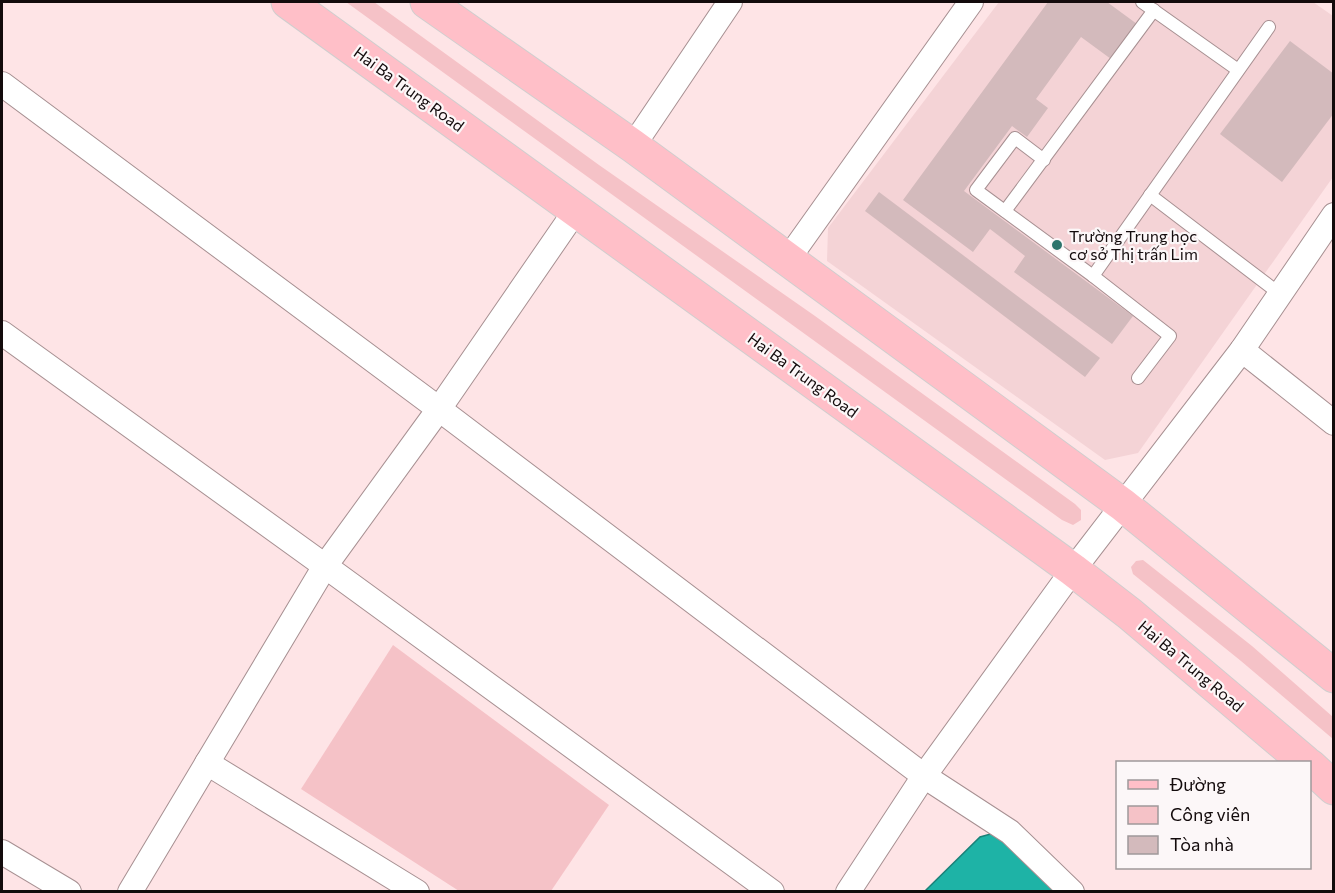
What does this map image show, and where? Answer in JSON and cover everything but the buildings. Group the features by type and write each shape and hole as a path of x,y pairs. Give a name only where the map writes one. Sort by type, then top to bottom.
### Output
{"main road":[{"name":"Hai Ba Trung Road","path":"288,2 1073,570 1130,614 1304,761"},
{"path":"427,2 633,146 1123,505 1334,676"},
{"path":"1311,767 1334,788"}],"street":[{"path":"633,146 730,2"},
{"path":"788,259 971,2"},
{"path":"2,84 439,409 924,777 1010,832 1072,891"},
{"path":"130,891 325,566 439,409 576,210"},
{"path":"853,889 924,777 1073,570 1242,350 1334,215"},
{"path":"2,333 772,891"},
{"path":"1242,350 1334,423"},
{"path":"207,763 417,891"},
{"path":"2,852 69,891"}],"lane":[{"path":"1142,2 1238,70"},
{"path":"1005,211 1154,10"},
{"path":"1093,276 1269,27"},
{"path":"1044,160 1015,138 976,190 1170,336 1138,378"},
{"path":"1150,195 1280,294"}],"shaded area":[{"name":"Trường Trung học cơ sở Thị trấn Lim","path":"999,2 1313,2 1333,16 1333,177 1138,453 1105,460 827,261 828,228"}],"green space":[{"path":"346,2 374,2 1075,504 1081,510 1081,520 1073,525 1062,520"},
{"path":"1143,560 1252,646 1333,717 1333,739 1133,574 1131,567 1136,561"},
{"path":"393,645 609,805 551,891 459,891 301,789"}],"water":[{"path":"994,833 1061,892 924,892 980,837"}],"place":[{"name":"Trường Trung học cơ sở Thị trấn Lim","path":"1057,245"}]}
